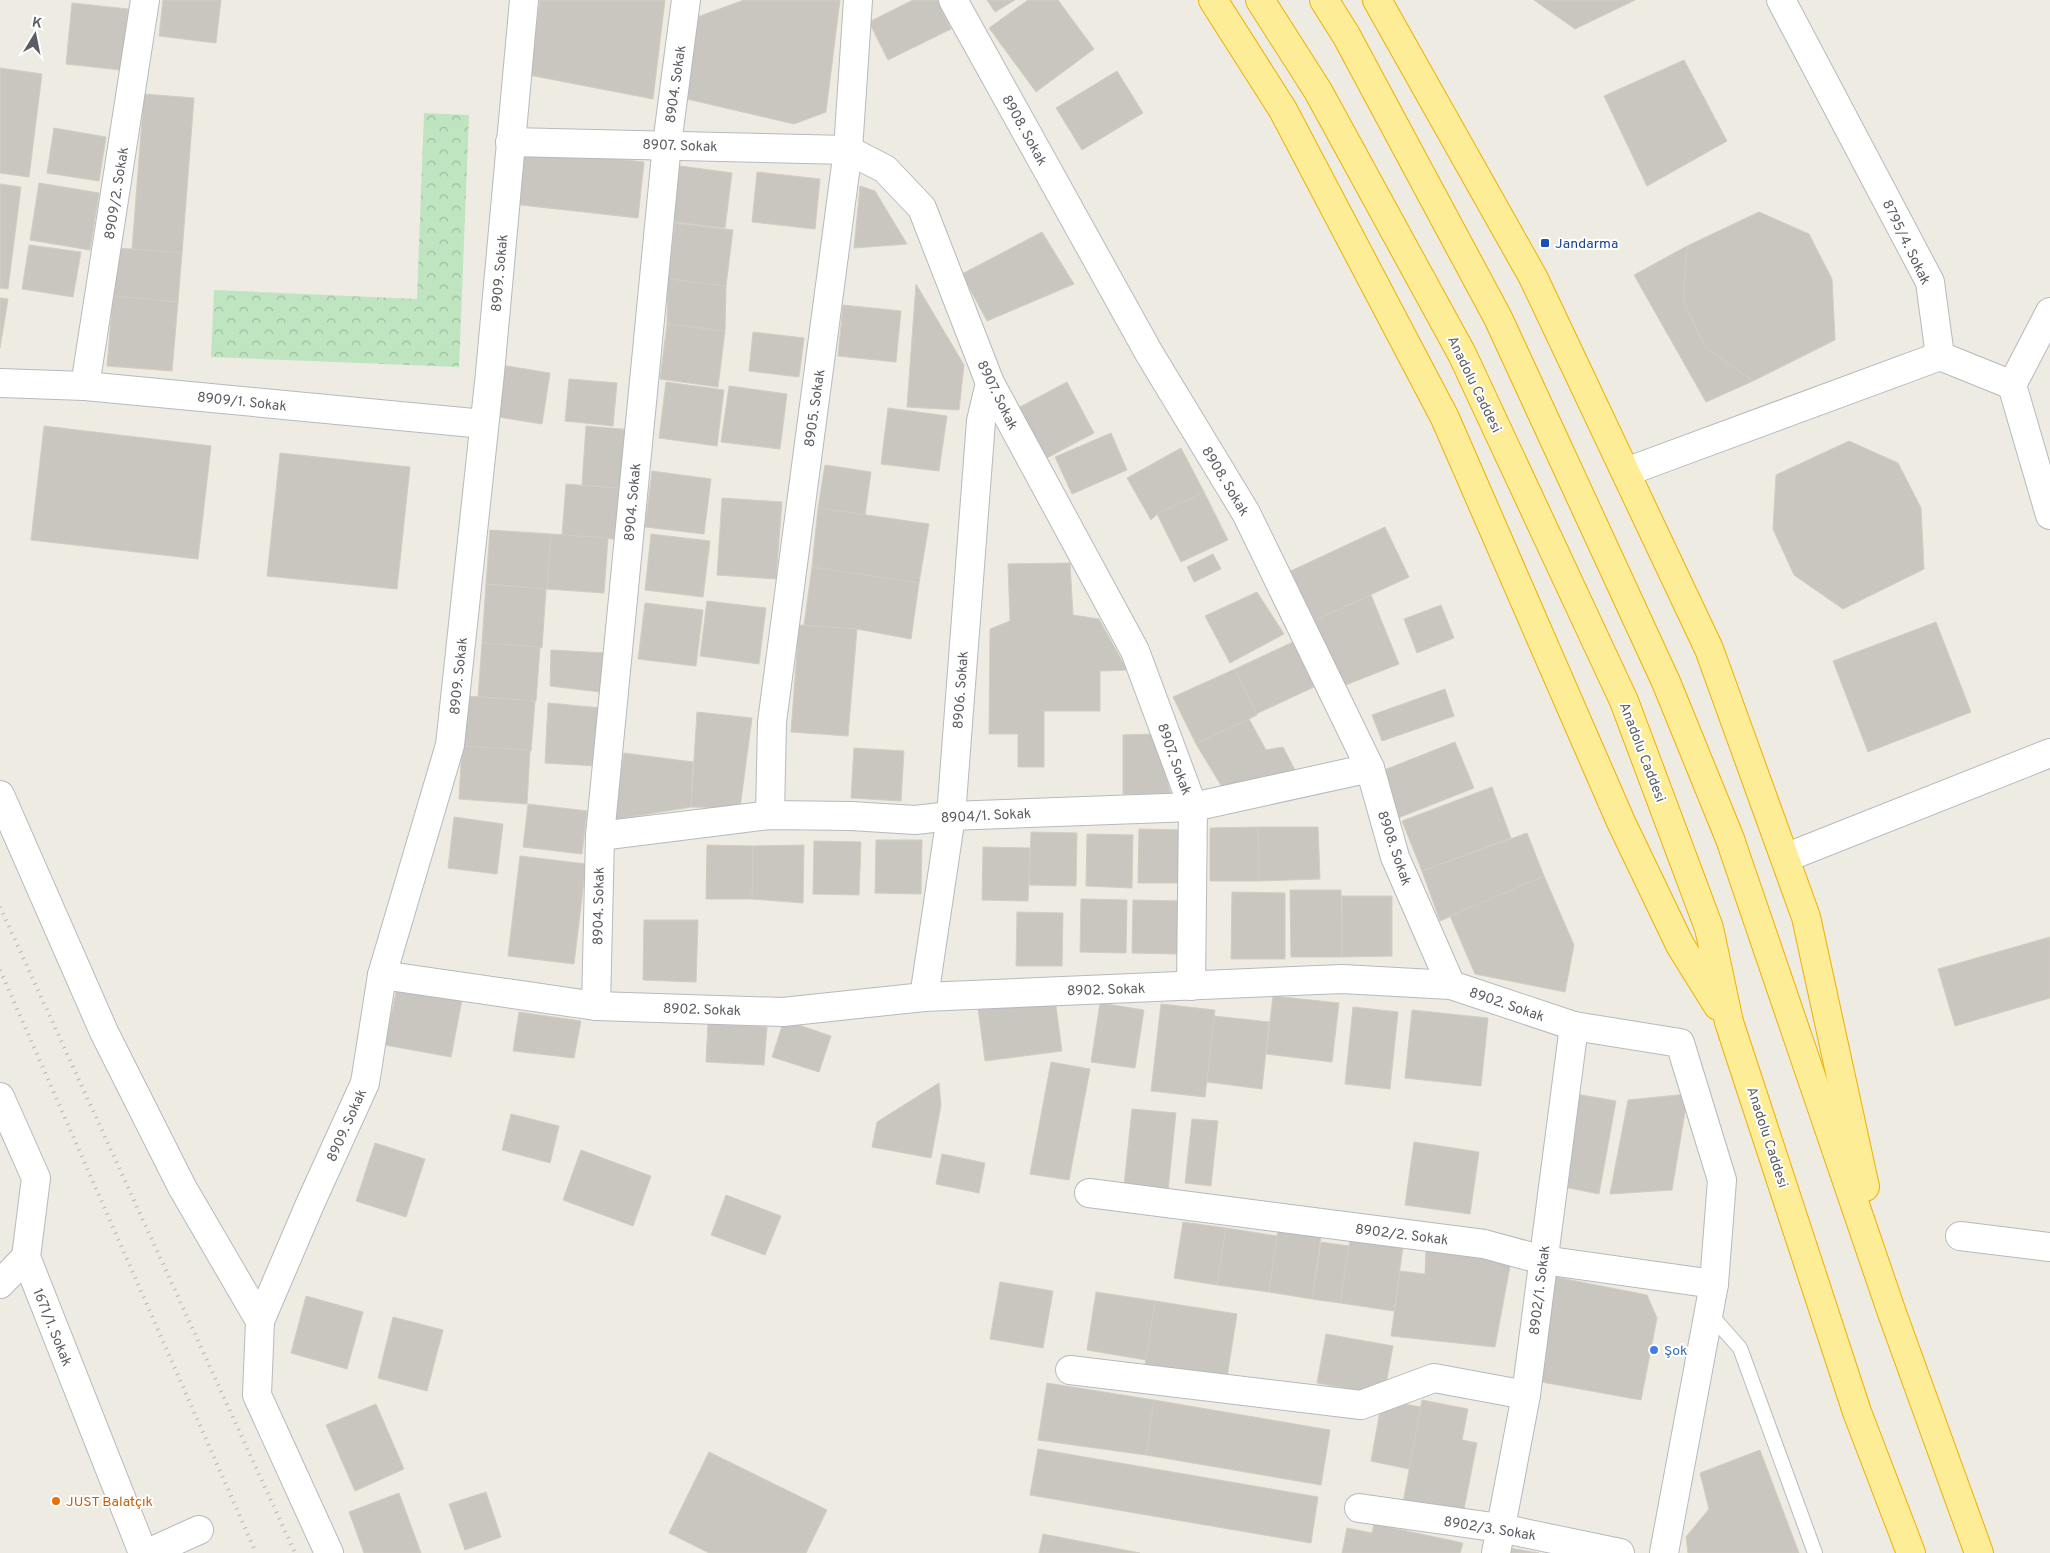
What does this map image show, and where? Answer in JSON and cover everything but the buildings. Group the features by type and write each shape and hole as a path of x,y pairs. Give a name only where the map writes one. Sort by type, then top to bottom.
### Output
{"highway":[{"path":"1212,0 1283,110 1445,418 1621,822 1680,944 1728,1022"},
{"name":"Anadolu Caddesi","path":"1260,0 1318,91 1462,354 1624,701 1709,928 1728,1022 1857,1412 1911,1553"},
{"path":"1324,0 1346,35 1498,318 1666,682 1730,839 1892,1313 1979,1553"},
{"path":"1377,0 1533,277 1709,650 1806,917 1892,1313"}],"street":[{"name":"8909/2. Sokak","path":"86,386 145,0"},
{"name":"8909. Sokak","path":"260,1321 365,1083 382,975 450,745 484,424 524,0"},
{"name":"8904. Sokak","path":"596,1006 600,836 667,144 686,0"},
{"name":"8905. Sokak","path":"770,815 772,722 848,150 858,0"},
{"name":"8908. Sokak","path":"953,0 1144,344 1246,513 1370,768 1396,857 1451,985"},
{"name":"8795/4. Sokak","path":"1781,0 1930,282 1940,356"},
{"name":"8907. Sokak","path":"510,142 667,144 848,150 885,169 922,208 990,383 1135,651 1193,807 1191,986"},
{"path":"2050,312 2012,385 2050,515"},
{"path":"1626,472 1940,356 2012,385"},
{"name":"8909/1. Sokak","path":"0,383 86,386 484,424"},
{"name":"8906. Sokak","path":"924,997 951,816 980,421 990,383"},
{"path":"1785,858 2050,752"},
{"name":"8904/1. Sokak","path":"600,836 770,815 851,816 915,820 951,816 1193,807 1370,768"},
{"path":"0,795 104,1032 182,1187 260,1321 257,1395 329,1553"},
{"name":"8902. Sokak","path":"382,975 596,1006 783,1012 924,997 1342,979 1451,985 1574,1026 1680,1043 1722,1180 1714,1284"},
{"name":"8902/1. Sokak","path":"1498,1540 1526,1395 1574,1026"},
{"name":"1671/1. Sokak","path":"0,1097 36,1178 26,1257 143,1553"},
{"name":"8902/2. Sokak","path":"1089,1193 1484,1244 1543,1260 1714,1284"},
{"path":"1960,1236 2050,1247"},
{"path":"0,1284 26,1257"},
{"path":"1664,1553 1714,1284"},
{"path":"1070,1370 1362,1405 1434,1378 1526,1395"},
{"name":"8902/3. Sokak","path":"1359,1508 1498,1540 1620,1553"},
{"path":"148,1553 199,1530"}],"lane":[{"path":"1708,1313 1740,1348 1816,1553"}],"green space":[{"path":"424,113 469,115 459,367 211,357 214,290 417,299"}],"railway":[{"path":"0,907 295,1553"},
{"path":"0,970 256,1553"}],"place":[{"name":"Jandarma","path":"1545,243"},
{"name":"Şok","path":"1654,1350"},
{"name":"JUST Balatçık","path":"56,1501"}]}
